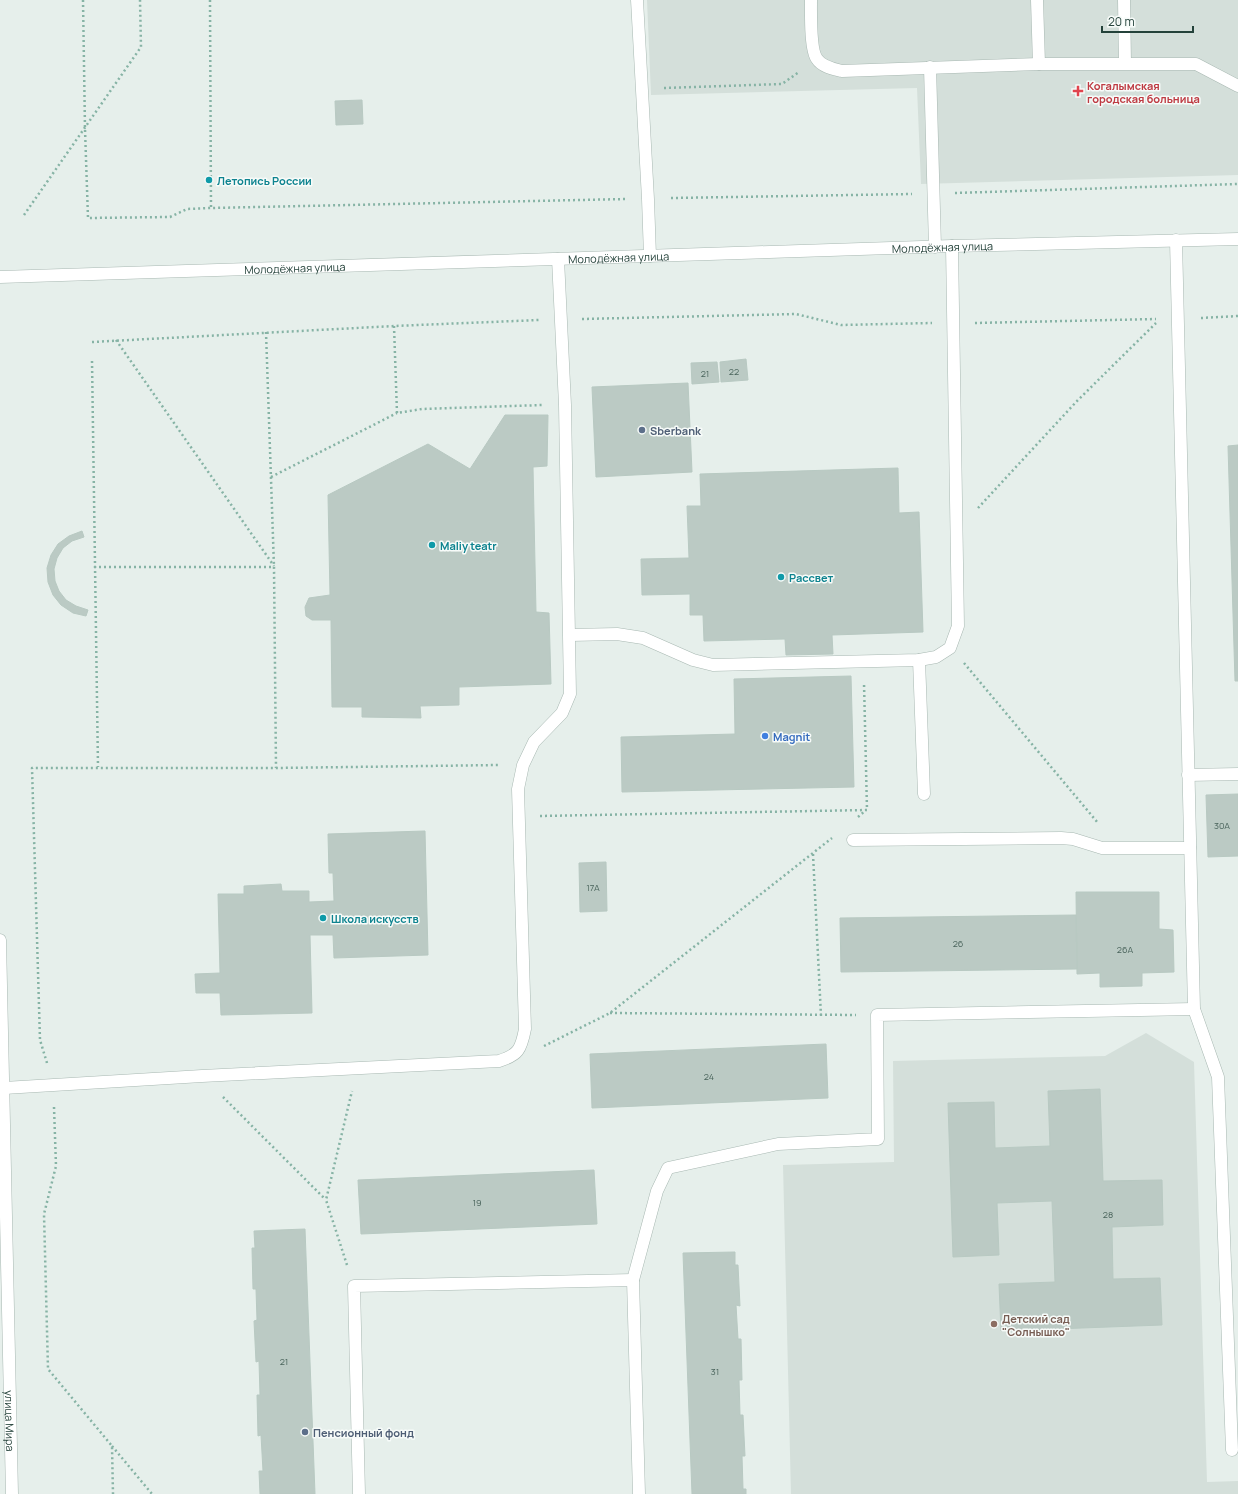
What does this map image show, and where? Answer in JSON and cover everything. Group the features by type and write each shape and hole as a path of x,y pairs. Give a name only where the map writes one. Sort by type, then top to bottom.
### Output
{"street":[{"path":"637,0 650,256"},
{"path":"811,0 812,46 816,59 828,67 842,71 1039,64 1196,64 1238,86"},
{"path":"1037,0 1039,64"},
{"path":"1124,0 1125,63"},
{"path":"930,67 935,247"},
{"name":"Молодёжная улица","path":"0,277 952,246 1238,239"},
{"path":"1176,240 1194,1009 1218,1077 1232,1450"},
{"path":"570,635 618,634 643,638 693,660 713,665 919,660 936,657 950,648 958,626 952,246"},
{"path":"4,1088 202,1076 499,1062 513,1057 522,1043 525,1029 520,816 518,789 523,765 534,742 562,713 570,694 565,405 558,259"},
{"path":"919,660 924,794"},
{"path":"1188,775 1238,774"},
{"path":"853,840 1061,838 1102,848 1190,848"},
{"name":"улица Мира","path":"0,940 4,1088 3,1228 12,1494"},
{"path":"639,1494 633,1280 657,1191 668,1168 778,1144 878,1139 877,1015 1194,1009"},
{"path":"359,1494 354,1286 633,1280"}],"path":[{"path":"83,0 88,218"},
{"path":"24,215 141,47 140,0"},
{"path":"210,0 211,208"},
{"path":"642,88 782,84 816,59"},
{"path":"92,342 266,332 561,319 796,314 841,325 1160,319 1077,401 956,532"},
{"path":"1178,319 1238,316"},
{"path":"394,326 397,413"},
{"path":"266,332 274,567 276,768"},
{"path":"116,340 274,567"},
{"path":"92,361 98,767"},
{"path":"271,477 397,413 422,409 565,405"},
{"path":"94,567 274,567"},
{"path":"950,648 1120,849"},
{"path":"855,820 866,810 864,662"},
{"path":"152,1494 48,1369 44,1214 56,1166 53,1085 40,1040 32,768 276,768 523,765"},
{"path":"520,816 866,810"},
{"path":"513,1057 549,1044 610,1013 837,834"},
{"path":"813,854 821,1016"},
{"path":"610,1013 821,1016 877,1015"},
{"path":"326,1200 358,1069"},
{"path":"202,1076 326,1200 354,1286"},
{"path":"112,1446 113,1494"}],"shaded area":[{"name":"Когалымская городская больница","path":"647,0 1238,0 1238,175 921,184 917,88 651,95"},
{"name":"Детский сад \"Солнышко\"","path":"1146,1033 1194,1062 1207,1482 1238,1481 1238,1494 791,1494 783,1165 894,1162 893,1061 1105,1056"}],"building":[{"path":"362,100 363,124 336,125 335,101"},
{"path":"746,359 748,380 721,382 720,362"},
{"path":"717,362 719,382 692,384 691,363"},
{"name":"Sberbank","path":"688,383 692,472 596,477 592,387"},
{"name":"Maliy teatr","path":"505,415 548,415 547,466 533,467 536,612 549,613 551,684 459,687 459,705 420,706 421,718 362,717 362,707 332,707 331,620 312,620 306,616 305,607 309,598 330,595 328,495 428,444 470,469"},
{"path":"1238,445 1238,681 1235,681 1228,446"},
{"name":"Рассвет","path":"898,468 899,513 919,512 923,632 832,635 833,654 786,655 785,639 704,641 703,615 690,615 690,594 642,595 641,559 689,558 687,506 701,506 700,474"},
{"path":"82,531 84,537 72,541 63,548 57,558 54,569 55,581 59,591 66,600 76,606 88,610 86,616 73,613 61,605 53,595 48,582 47,568 51,555 58,544 69,536"},
{"name":"Magnit","path":"851,676 854,787 622,792 621,737 735,734 734,679"},
{"path":"1238,794 1238,856 1208,857 1206,795"},
{"name":"Школа искусств","path":"425,831 428,955 334,958 333,935 310,935 312,1013 221,1015 220,993 196,993 195,974 220,973 218,894 244,894 244,886 281,884 282,891 309,891 309,902 334,901 333,873 329,873 328,834"},
{"path":"606,862 607,911 580,912 579,863"},
{"path":"1076,892 1159,892 1159,929 1173,930 1174,972 1142,973 1142,986 1100,987 1100,973 1077,974"},
{"path":"1076,915 1077,969 841,972 840,918"},
{"path":"826,1044 828,1098 592,1108 590,1054"},
{"path":"1100,1089 1103,1181 1162,1180 1163,1225 1112,1227 1113,1279 1160,1278 1162,1325 1001,1331 999,1284 1055,1282 1052,1201 997,1203 999,1255 953,1257 948,1103 994,1102 995,1148 1050,1146 1048,1091"},
{"path":"594,1170 597,1224 361,1234 358,1180"},
{"path":"305,1229 315,1494 260,1494 259,1471 263,1471 261,1435 258,1436 257,1395 260,1395 259,1361 256,1362 254,1321 257,1320 256,1289 253,1289 252,1248 255,1248 254,1231"},
{"path":"735,1252 735,1265 738,1265 740,1306 736,1305 738,1339 741,1339 742,1380 739,1380 740,1415 743,1415 745,1456 742,1456 743,1489 746,1489 746,1494 692,1494 683,1253"}],"place":[{"name":"Когалымская городская больница","path":"1078,91"},
{"name":"Летопись России","path":"209,180"},
{"name":"Sberbank","path":"642,430"},
{"name":"Maliy teatr","path":"432,545"},
{"name":"Рассвет","path":"781,577"},
{"name":"Magnit","path":"765,736"},
{"name":"Школа искусств","path":"323,918"},
{"name":"Детский сад \"Солнышко\"","path":"994,1324"},
{"name":"Пенсионный фонд","path":"305,1432"}]}
